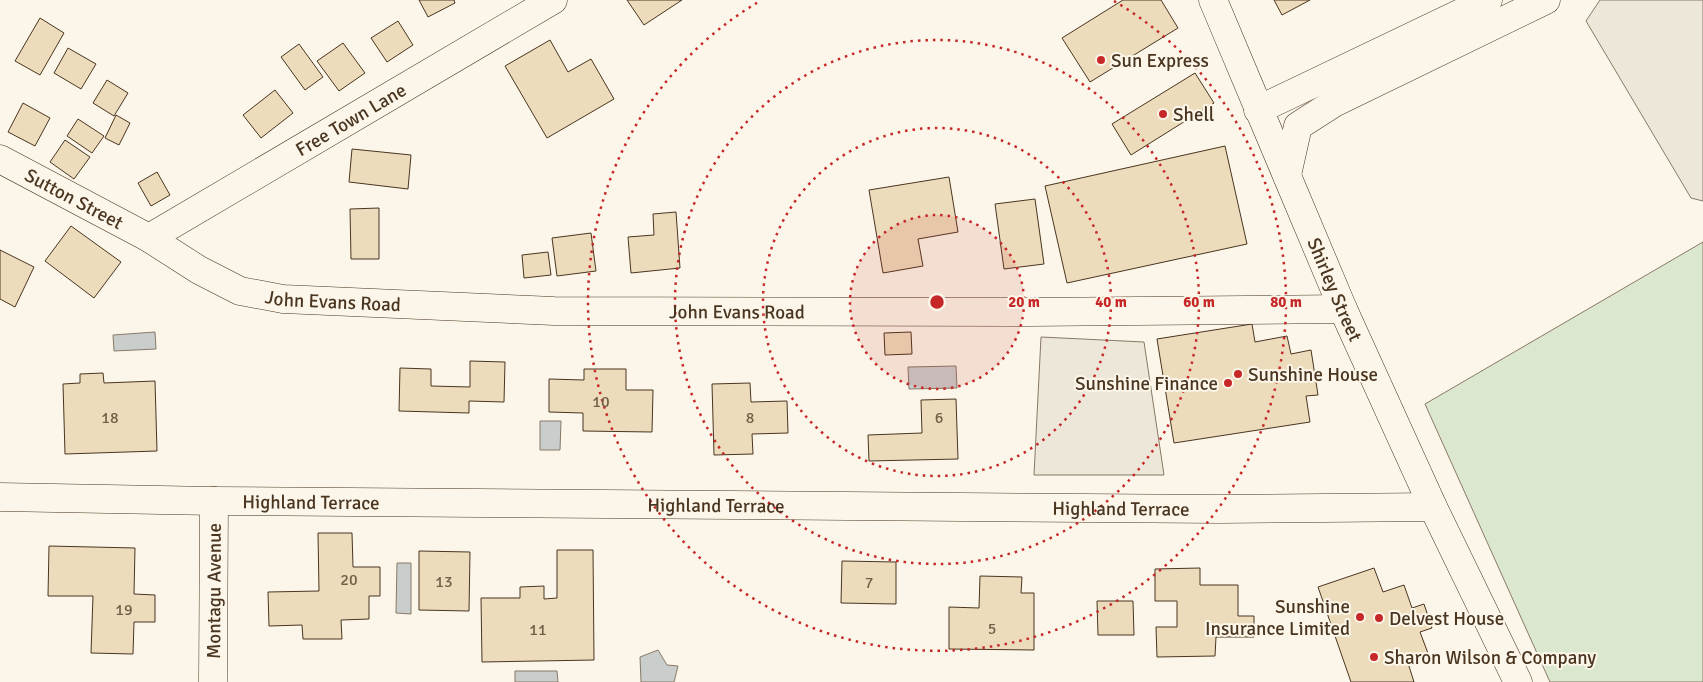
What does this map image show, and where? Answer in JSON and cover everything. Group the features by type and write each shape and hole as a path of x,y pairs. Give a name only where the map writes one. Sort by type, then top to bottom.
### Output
{"main road":[{"name":"Free Town Lane","path":"148,238 553,0"},
{"name":"Shirley Street","path":"1213,0 1343,309 1433,507 1518,682"},
{"path":"1258,110 1488,0"},
{"path":"1287,175 1298,126 1334,103 1546,0"},
{"name":"Sutton Street","path":"0,159 148,238"},
{"name":"John Evans Road","path":"148,238 199,270 240,291 283,299 564,311 1039,312 1343,309"},
{"name":"Highland Terrace","path":"0,497 214,501 1220,509 1433,507"},
{"name":"Montagu Avenue","path":"213,682 214,501"}],"green space":[{"path":"1703,242 1703,682 1550,682 1425,404"}],"shaded area":[{"path":"1600,0 1703,0 1703,201 1691,198 1586,21"},
{"path":"155,332 156,349 114,351 113,335"},
{"path":"1041,337 1144,342 1164,475 1034,475"},
{"path":"956,366 957,388 909,389 908,367"},
{"path":"540,421 561,421 560,450 540,450"},
{"path":"397,563 411,563 411,614 396,613"},
{"path":"658,650 667,665 678,666 674,682 641,682 640,657"},
{"path":"515,671 557,671 558,682 515,682"}],"building":[{"path":"419,0 454,0 455,3 428,17"},
{"path":"627,0 682,0 644,25"},
{"name":"Sun Express","path":"1123,0 1161,0 1178,28 1090,82 1062,38"},
{"path":"1274,0 1310,0 1282,15"},
{"path":"40,18 64,33 40,75 15,61"},
{"path":"398,21 413,45 387,62 371,38"},
{"path":"550,40 568,72 591,59 614,99 547,138 505,66"},
{"path":"343,43 365,73 339,91 317,61"},
{"path":"299,44 323,77 305,90 281,57"},
{"path":"68,48 96,64 81,89 54,73"},
{"name":"Shell","path":"1195,73 1214,103 1131,155 1112,124"},
{"path":"107,80 128,93 114,116 93,103"},
{"path":"275,90 293,113 261,138 243,115"},
{"path":"23,103 50,118 35,146 8,132"},
{"path":"116,115 130,123 119,145 105,138"},
{"path":"78,119 104,136 92,153 67,136"},
{"path":"65,140 90,157 74,179 50,162"},
{"path":"1225,146 1247,244 1067,283 1045,186"},
{"path":"352,149 411,155 408,189 349,182"},
{"path":"157,172 170,195 151,206 138,183"},
{"path":"949,177 958,232 918,239 923,266 883,273 869,190"},
{"path":"1035,199 1044,264 1004,269 995,204"},
{"path":"379,208 379,259 351,259 350,209"},
{"path":"676,212 680,268 631,273 628,237 654,235 653,214"},
{"path":"71,226 121,262 94,298 45,261"},
{"path":"591,233 596,271 557,276 552,238"},
{"path":"0,250 34,267 15,307 0,299"},
{"path":"548,252 551,275 524,278 522,255"},
{"name":"Sunshine House","path":"1252,324 1255,342 1287,336 1291,354 1311,350 1318,395 1306,396 1310,422 1174,443 1157,339"},
{"path":"911,332 912,354 885,355 884,333"},
{"path":"470,361 505,362 504,402 469,401 469,413 399,411 400,368 431,369 431,386 470,387"},
{"path":"584,369 626,369 626,390 653,390 652,432 583,431 583,413 549,412 549,379 584,380"},
{"path":"103,373 104,383 155,381 157,451 65,454 63,384 80,383 80,374"},
{"path":"750,383 751,402 787,401 788,433 752,434 753,454 714,455 712,384"},
{"path":"956,399 958,459 869,461 868,435 922,433 921,400"},
{"path":"318,533 352,533 353,567 380,567 380,596 369,596 369,619 341,620 342,639 303,639 302,625 269,626 268,592 319,591"},
{"path":"49,546 135,548 134,594 155,595 155,622 134,622 133,654 91,653 93,596 48,596"},
{"path":"557,550 593,550 594,660 482,662 481,598 520,598 520,587 544,586 544,599 557,598"},
{"path":"419,551 470,552 469,611 419,610"},
{"path":"842,561 896,562 896,604 841,603"},
{"path":"1200,568 1200,585 1238,585 1238,616 1254,616 1254,637 1216,637 1215,656 1157,657 1156,627 1177,627 1177,601 1155,601 1155,569"},
{"name":"Delvest House","path":"1374,568 1383,592 1404,585 1412,608 1424,604 1432,628 1420,632 1429,656 1408,663 1414,682 1351,682 1318,587"},
{"path":"980,576 1022,577 1021,593 1034,593 1034,650 949,649 949,607 979,608"},
{"path":"1097,601 1133,601 1134,635 1098,635"}],"place":[{"name":"Sun Express","path":"1101,60"},
{"name":"Shell","path":"1163,114"},
{"name":"Sunshine House","path":"1238,374"},
{"name":"Sunshine Finance","path":"1228,383"},
{"name":"Sunshine Insurance Limited","path":"1360,617"},
{"name":"Delvest House","path":"1379,618"},
{"name":"Sharon Wilson & Company","path":"1374,657"}]}
